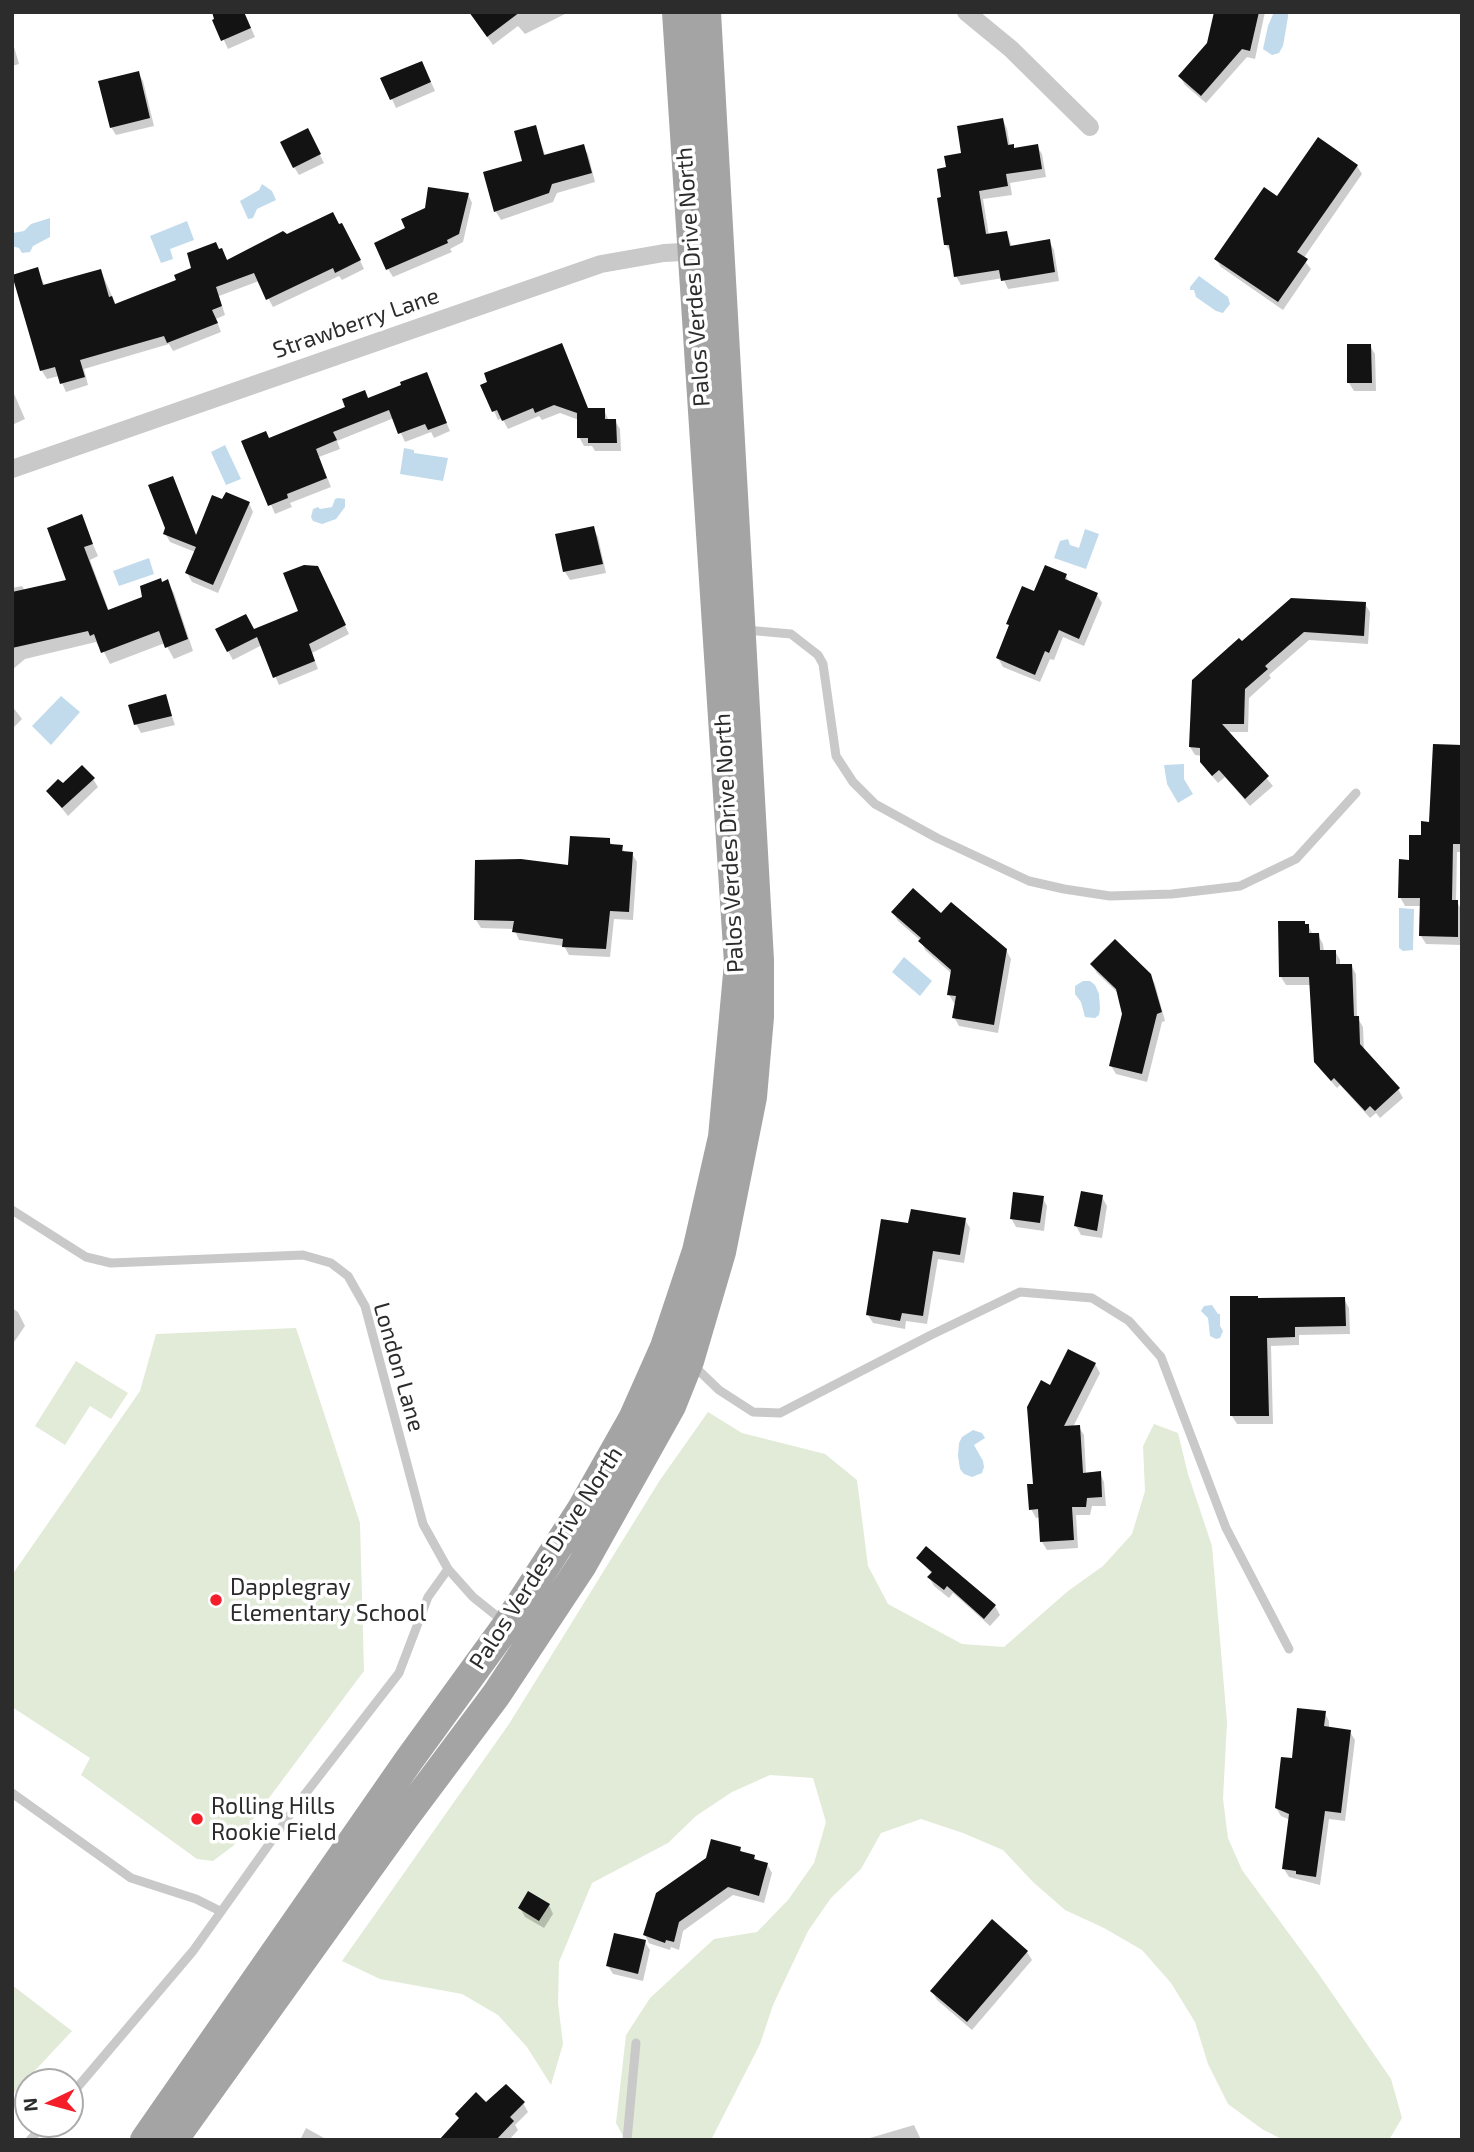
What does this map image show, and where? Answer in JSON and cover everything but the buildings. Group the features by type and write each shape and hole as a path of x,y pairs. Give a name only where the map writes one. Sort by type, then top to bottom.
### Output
{"main road":[{"name":"Palos Verdes Drive North","path":"677,12 706,251"},
{"name":"Palos Verdes Drive North","path":"145,2140 552,1557 633,1419 677,1354 721,1252 741,1163 752,1097 759,1017 759,960 728,630 706,251 706,12"},
{"name":"Palos Verdes Drive North","path":"173,2140 404,1818 496,1695 582,1565 671,1406 677,1354"},
{"path":"404,1818 417,1775 498,1662 507,1625 552,1592 582,1565"}],"street":[{"path":"966,12 1011,49 1090,127"},
{"name":"Strawberry Lane","path":"12,468 601,264 620,259 706,251"}],"lane":[{"path":"728,630 791,634 818,655 823,664 836,756 853,782 875,804 937,838 1029,881 1110,896 1172,894 1240,886 1296,859 1356,793"},
{"name":"London Lane","path":"12,1210 86,1257 111,1263 303,1255 331,1263 348,1276 365,1306 423,1524 448,1569 474,1597 507,1625"},
{"path":"677,1354 719,1390 752,1412 780,1413 1020,1292 1092,1298 1129,1321 1161,1357 1226,1528 1289,1650"},
{"path":"84,2079 193,1951 302,1798 399,1673 428,1597 448,1569"},
{"path":"12,1793 131,1878 196,1899 220,1911"},
{"path":"627,2140 636,2043"}],"green space":[{"path":"296,1328 360,1523 364,1671 233,1846 213,1861 197,1859 81,1775 90,1758 12,1707 12,1575 140,1391 156,1334"},
{"path":"76,1361 128,1393 111,1419 90,1406 65,1445 35,1426"},
{"path":"708,1412 742,1433 825,1454 857,1480 868,1566 888,1604 962,1644 1004,1647 1068,1591 1103,1566 1132,1534 1145,1491 1143,1446 1154,1424 1178,1433 1188,1474 1212,1546 1227,1722 1223,1799 1228,1838 1242,1870 1391,2079 1402,2118 1389,2140 1283,2140 1262,2129 1228,2104 1208,2064 1195,2022 1171,1983 1142,1950 1065,1910 1033,1882 1003,1850 921,1819 881,1833 861,1869 831,1898 808,1931 773,2005 760,2044 711,2140 625,2140 616,2123 626,2035 650,1998 714,1939 757,1932 788,1900 814,1863 826,1822 813,1778 770,1775 732,1792 696,1816 668,1843 592,1883 559,1962 558,2003 563,2044 551,2085 527,2047 498,2015 462,1994 380,1979 342,1961 509,1724 660,1480"},
{"path":"12,1985 72,2031 37,2068 14,2068 12,2095"}],"water":[{"path":"1274,12 1288,12 1288,17 1283,46 1279,53 1272,55 1263,49"},
{"path":"262,184 272,191 276,200 257,209 253,218 248,219 240,201 259,190"},
{"path":"50,218 50,237 33,246 30,252 22,253 19,248 12,246 13,233 24,231 31,224"},
{"path":"187,221 194,240 170,249 173,259 161,263 150,236"},
{"path":"1199,276 1228,297 1230,304 1223,313 1216,311 1196,297 1194,290 1190,290"},
{"path":"225,445 241,479 226,485 211,452"},
{"path":"404,448 414,450 414,453 448,458 443,481 400,474"},
{"path":"338,498 345,499 345,507 336,519 322,524 313,521 313,509 332,507"},
{"path":"1085,529 1099,534 1086,569 1054,558 1060,541 1068,539 1070,545 1079,548"},
{"path":"149,558 154,574 119,586 113,571"},
{"path":"61,696 80,712 51,745 32,726"},
{"path":"1184,764 1184,779 1193,794 1178,803 1167,784 1164,765"},
{"path":"1399,908 1414,909 1413,950 1403,951 1399,948"},
{"path":"904,957 932,981 920,996 892,972"},
{"path":"1083,981 1090,981 1095,985 1099,994 1099,1015 1095,1018 1085,1017 1081,1002 1075,994 1075,986"},
{"path":"1212,1305 1220,1314 1223,1331 1220,1338 1216,1339 1210,1336 1208,1318 1201,1311 1204,1306"},
{"path":"973,1430 982,1433 985,1438 974,1445 983,1461 982,1473 972,1477 960,1469 958,1456 962,1437"}],"place":[{"name":"Dapplegray Elementary School","path":"216,1600"},
{"name":"Rolling Hills Rookie Field","path":"197,1819"}]}
